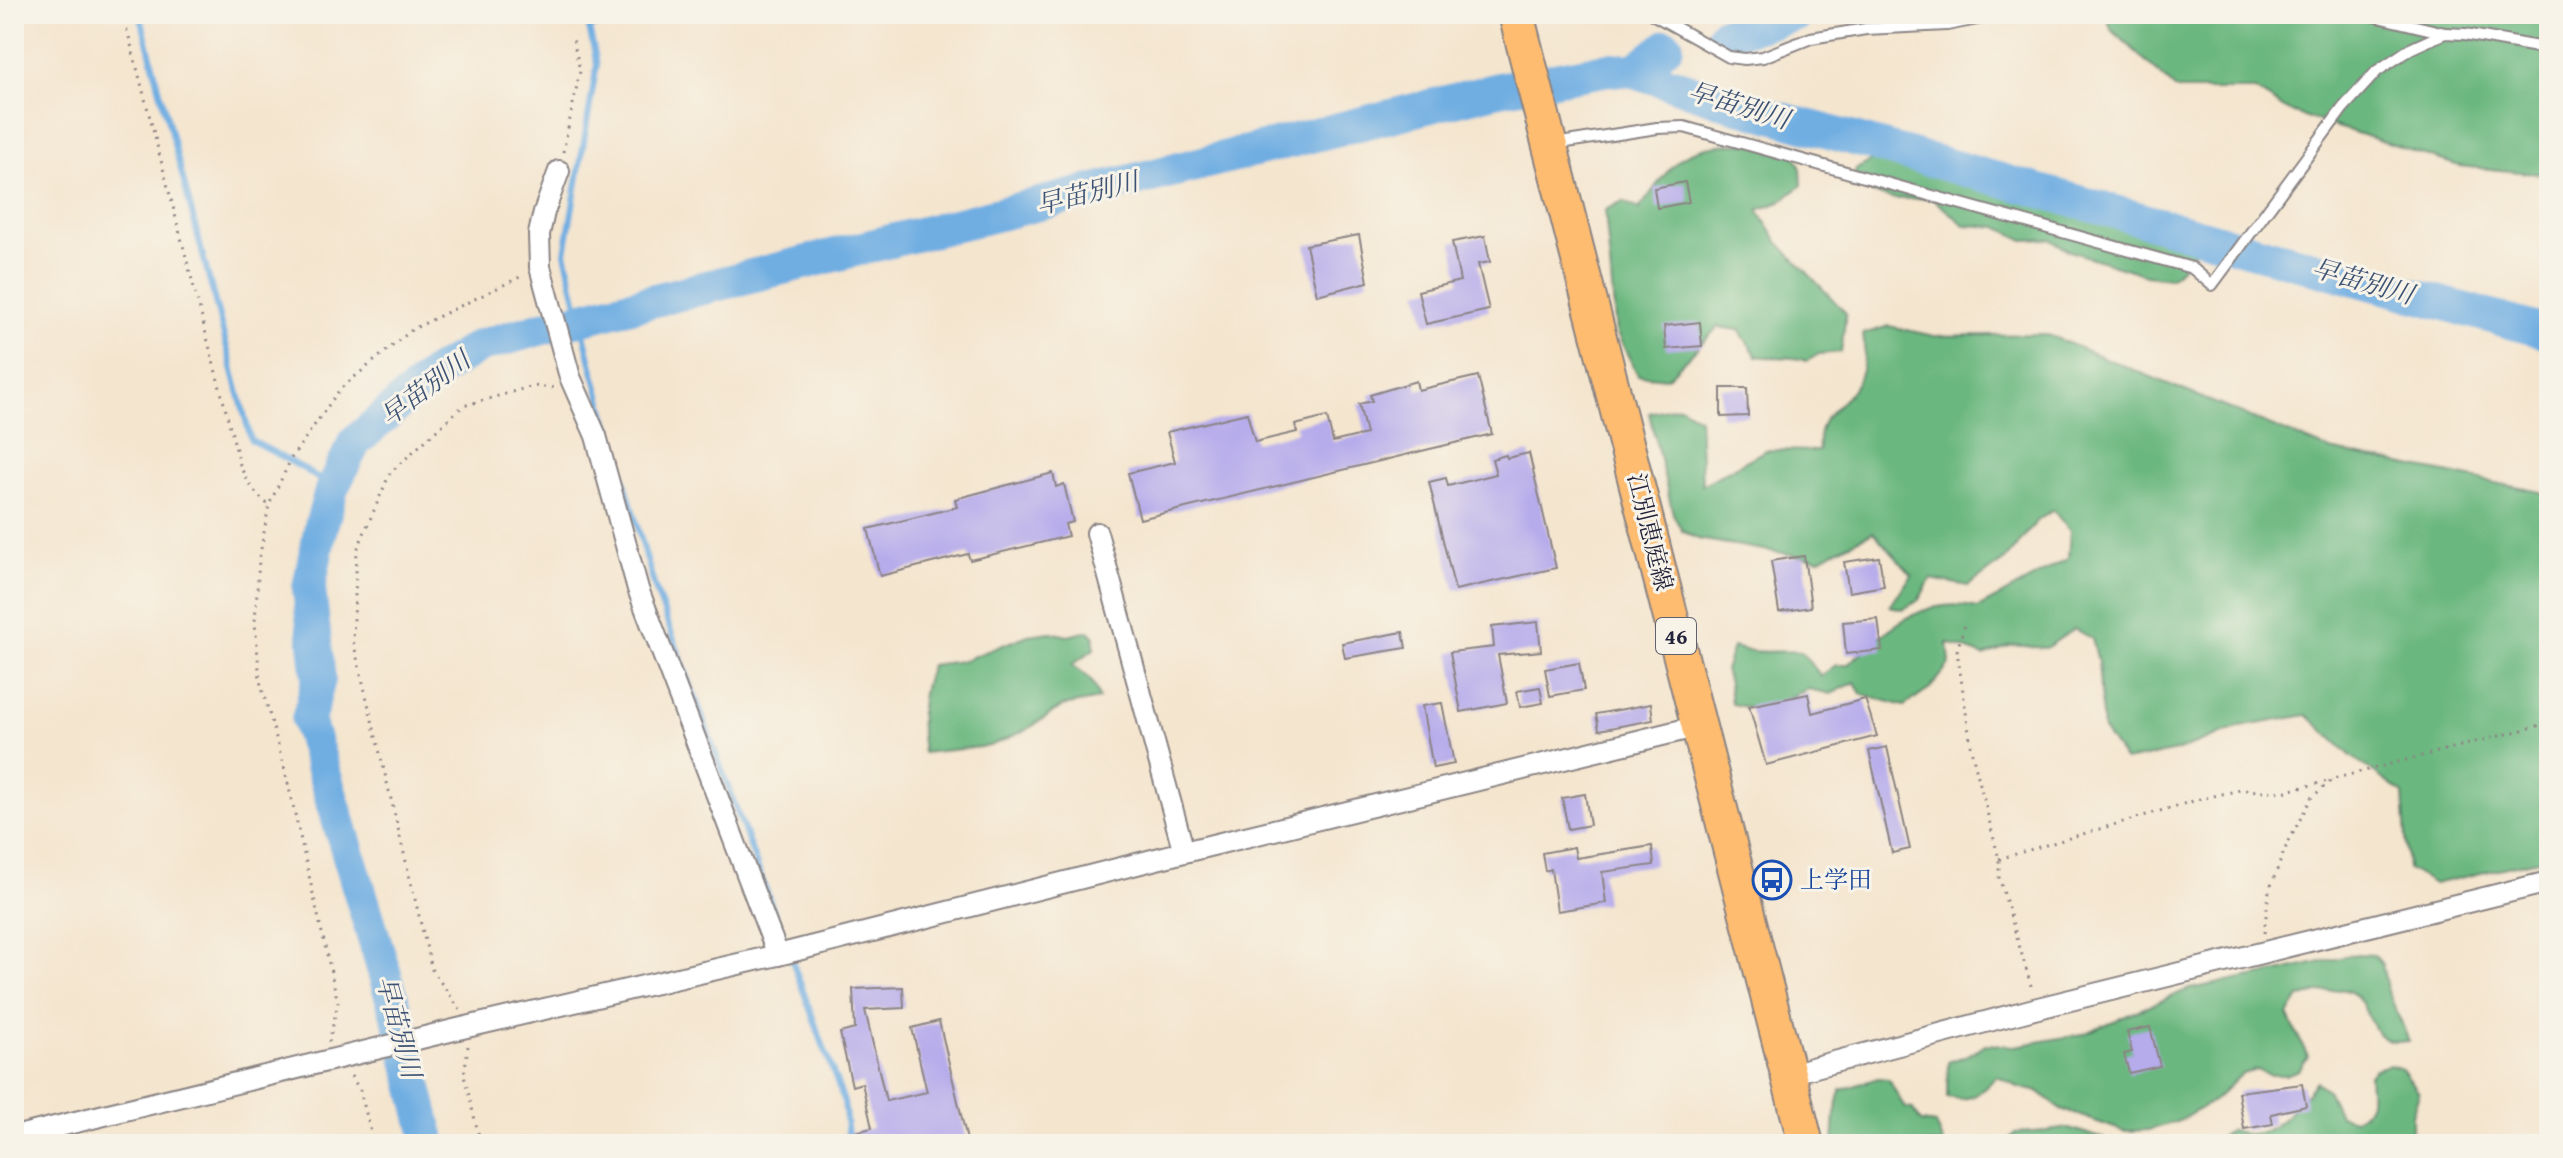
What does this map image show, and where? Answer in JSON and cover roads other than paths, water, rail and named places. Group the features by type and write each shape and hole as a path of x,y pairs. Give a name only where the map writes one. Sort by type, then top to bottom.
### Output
{"main road":[{"name":"江別恵庭線","path":"1522,20 1548,136 1806,1144"}],"street":[{"path":"559,171 539,234 541,272 573,383 596,436 638,589 786,953"},
{"path":"1097,533 1184,852"},
{"path":"14,1137 786,953 1699,726"},
{"path":"1789,1074 2038,1008 2549,882"}],"lane":[{"path":"1652,14 1729,57 1745,59 1763,57 1811,38 1866,29 1947,25 2003,14"},
{"path":"2365,14 2445,33 2549,49"},
{"path":"1548,136 1684,127 2192,268 2212,285 2343,108 2377,71 2410,49 2445,33"}],"waterway":[{"path":"140,14 251,440 332,488"},
{"path":"586,14 597,64 565,253 591,363 655,588 844,1102 849,1144"},
{"path":"590,27 640,14"},
{"path":"1724,34 1798,14"},
{"path":"1634,71 1667,46"},
{"name":"早苗別川","path":"430,1144 401,1028 308,720 319,679 309,588 332,488 355,442 432,375 480,346 1499,89 1609,69 1634,71 1743,108 2549,333"}],"place":[{"name":"上学田","path":"1772,880"}]}
